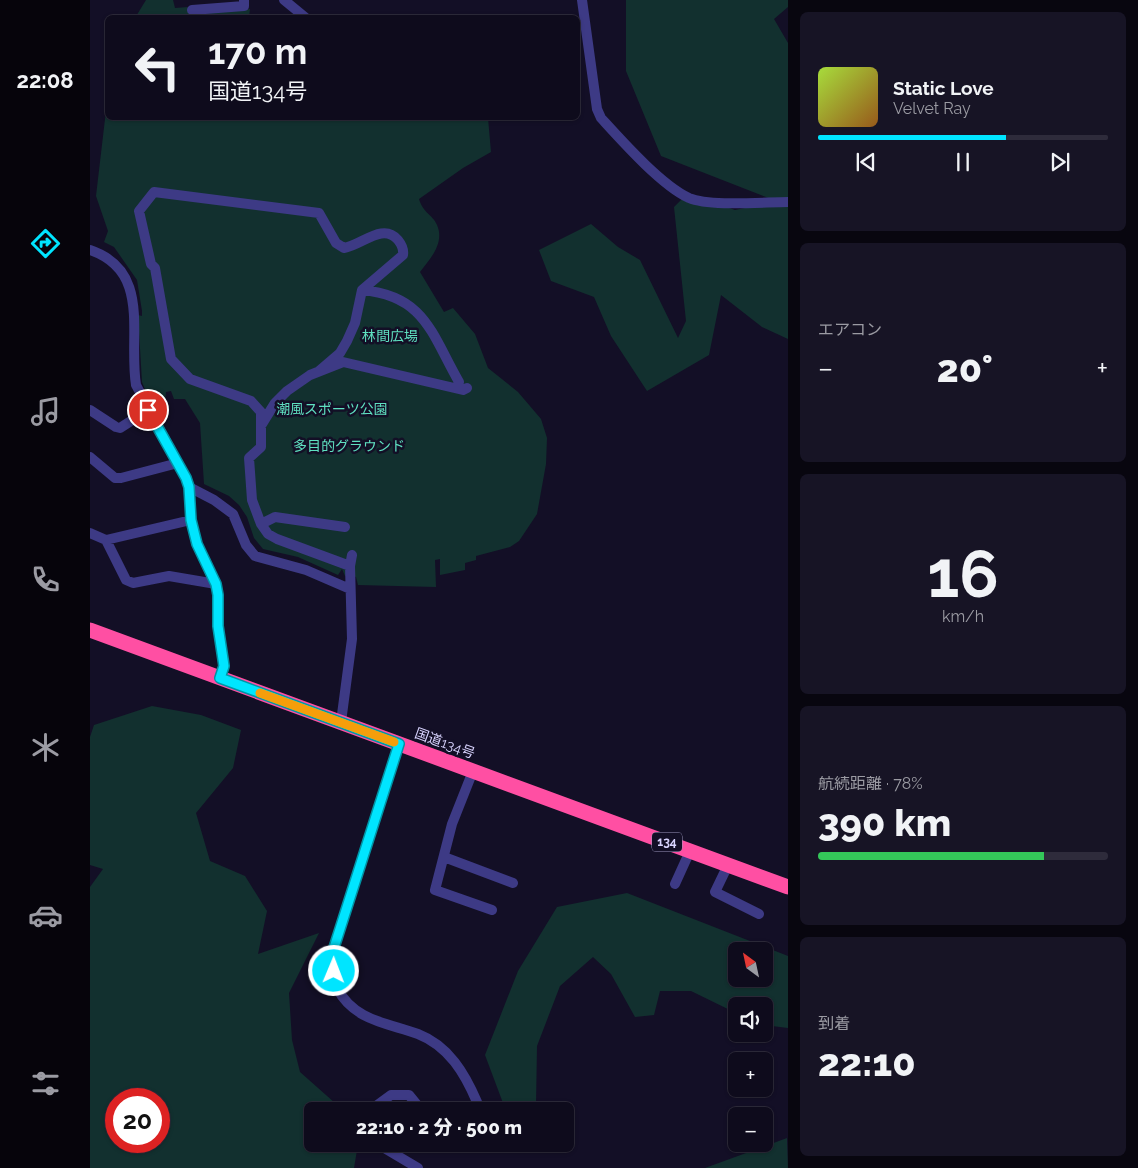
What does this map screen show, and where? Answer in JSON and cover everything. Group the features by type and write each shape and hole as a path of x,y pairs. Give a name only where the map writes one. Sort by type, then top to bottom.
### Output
{"highway":[{"name":"国道134号","path":"90,630 788,887"}],"street":[{"path":"284,0 302,15"},
{"path":"582,0 597,109 601,118 658,176 688,198 702,201 788,202"},
{"path":"192,10 244,3"},
{"path":"261,425 275,402 287,390 319,371 340,353 355,323 362,290 404,255 402,245 390,234 376,234 353,246 344,248 336,243 321,215 316,212 156,192 139,211 152,264 155,268 171,360 183,374 193,381 253,402 261,412 261,425 261,447 250,458 252,500 261,524 271,536 350,566"},
{"path":"90,250 116,264 124,272 130,285 135,336 135,377 148,410 178,463 189,487 191,520 200,551 216,584 218,626 224,666 220,678"},
{"path":"319,371 343,362 462,388 416,311 406,302 392,295 362,290"},
{"path":"91,413 120,428 148,410"},
{"path":"90,457 115,478 178,463"},
{"path":"189,487 214,500 233,514 246,545 255,556 306,570 350,589"},
{"path":"261,524 274,517 345,527"},
{"path":"90,533 106,540 191,520"},
{"path":"106,540 126,580 133,583 169,576 216,584"},
{"path":"341,722 352,639 350,589 352,555"},
{"path":"399,744 332,954 337,987 352,1009 383,1024 420,1034 444,1050 466,1075 477,1102"},
{"path":"473,771 452,824 435,890 492,910"},
{"path":"675,884 690,851"},
{"path":"444,857 513,883"},
{"path":"728,865 715,892 759,914"},
{"path":"381,1102 391,1095 409,1096 414,1102"},
{"path":"391,1152 418,1168"}],"green space":[{"path":"146,0 173,0 175,8 241,3 241,10 250,9 249,15 137,15"},
{"path":"626,0 788,0 788,7 774,19 788,43 788,339 762,327 721,295 709,355 647,391 611,336 594,297 551,281 539,250 591,224 618,247 640,260 678,338 686,321 674,207 688,193 735,210 776,201 661,156 626,71"},
{"name":"潮風スポーツ公園","path":"105,119 488,120 491,152 463,168 419,199 423,208 437,225 439,232 438,244 420,272 444,312 453,308 475,334 488,368 518,392 541,419 547,438 546,464 537,514 519,541 510,547 476,556 476,560 465,563 465,570 440,575 440,559 435,560 436,587 358,585 356,577 345,576 342,569 338,575 298,557 263,549 254,538 247,517 239,505 229,496 204,484 200,423 185,399 174,399 171,391 166,392 165,403 162,406 158,400 151,404 142,382 138,315 142,316 142,311 137,280 114,247 104,242 108,231 96,196"},
{"path":"152,706 201,715 241,730 233,768 196,813 210,861 245,876 267,911 258,954 319,933 289,993 292,1040 300,1072 334,1102 304,1102 304,1152 357,1152 354,1168 90,1168 90,887 103,869 90,865 90,737 94,725"},
{"path":"627,893 752,942 728,942 728,988 772,988 773,950 788,956 788,1028 773,1026 773,997 728,997 728,1009 691,991 660,991 654,1015 635,1017 611,974 593,957 560,986 537,1046 536,1102 503,1102 485,1055 518,971 557,907"},
{"path":"787,1138 788,1168 705,1168 749,1152 773,1152 773,1143"}],"slow traffic":[{"path":"260,693 394,742"}],"route":[{"path":"148,410 186,478 189,487 191,520 197,544 216,584 218,626 224,666 220,678 399,744 332,954 334,971"}],"park label":[{"name":"林間広場","path":"390,336"},
{"name":"多目的グラウンド","path":"349,446"}]}
